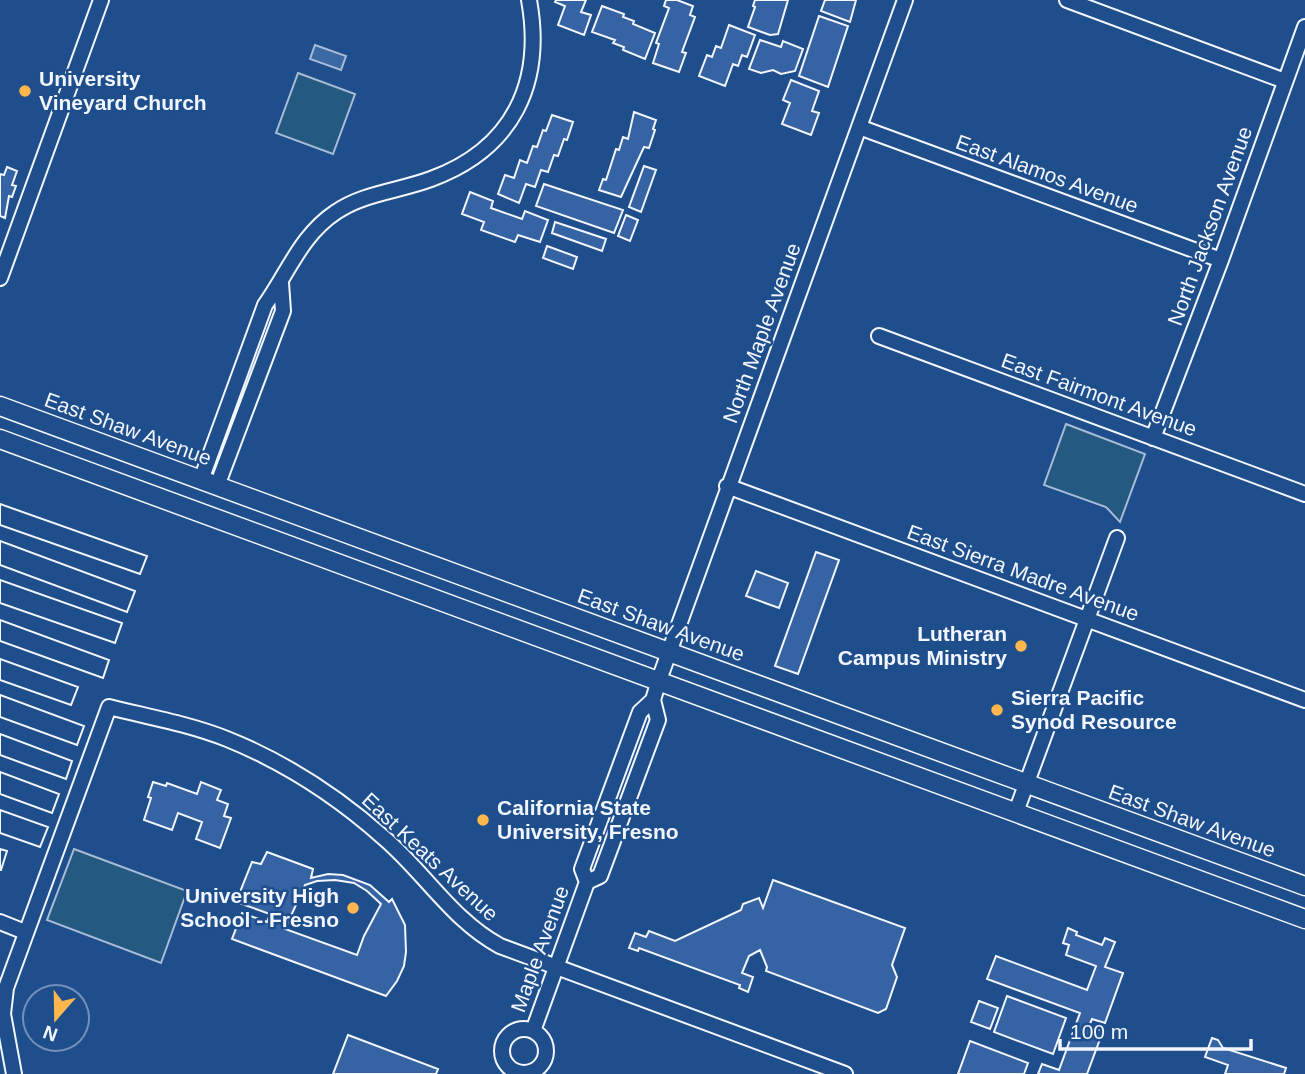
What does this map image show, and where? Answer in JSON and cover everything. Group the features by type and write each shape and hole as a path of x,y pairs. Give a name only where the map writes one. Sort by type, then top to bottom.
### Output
{"main road":[{"name":"East Shaw Avenue","path":"0,406 1305,886"},
{"path":"0,439 1305,919"}],"street":[{"path":"0,278 101,0"},
{"path":"209,483 283,311 281,283 302,245 334,213 370,196 426,181 478,154 495,139 510,120 528,85 534,48 529,0"},
{"name":"North Maple Avenue","path":"659,680 905,0"},
{"path":"1067,0 1285,81"},
{"name":"North Jackson Avenue","path":"1153,438 1305,27"},
{"name":"East Alamos Avenue","path":"859,128 1221,260"},
{"name":"East Fairmont Avenue","path":"878,336 1305,494"},
{"name":"East Sierra Madre Avenue","path":"727,486 1305,700"},
{"path":"1016,812 1117,538"},
{"name":"Maple Avenue","path":"533,1031 587,881 600,876 658,720 653,700 659,680"},
{"name":"East Keats Avenue","path":"26,932 109,707 199,729 228,739 293,771 341,803 386,839 458,916 475,931 500,946 845,1074"},
{"path":"0,922 26,932 3,999 13,1074"}],"shaded area":[{"path":"315,45 346,56 341,70 310,59"},
{"path":"298,73 355,94 333,154 276,133"},
{"path":"1066,424 1145,454 1120,522 1106,507 1044,485"},
{"path":"74,849 187,891 161,963 47,920"}],"building":[{"path":"586,0 581,12 591,15 584,35 558,25 565,6 555,2"},
{"path":"666,0 677,0 693,6 690,15 695,17 682,52 686,53 679,72 653,63 659,44 656,43 669,8 664,6"},
{"path":"755,0 788,0 778,34 770,35 748,27"},
{"path":"825,0 856,0 850,22 821,11"},
{"path":"602,6 624,14 623,17 634,21 633,24 655,33 645,59 623,50 624,47 613,43 615,40 592,32"},
{"path":"819,16 848,26 828,87 799,76"},
{"path":"729,25 755,35 747,57 742,55 738,66 733,64 725,86 699,76 707,55 712,57 716,46 721,48"},
{"path":"760,40 781,47 783,41 803,49 795,71 781,74 773,70 761,73 749,69"},
{"path":"791,80 819,91 812,111 819,113 811,135 782,124 790,103 783,100"},
{"path":"634,112 656,120 655,130 649,148 644,147 621,197 599,190 603,179 606,180 616,149 619,150 623,137 628,139"},
{"path":"552,115 573,122 567,140 564,139 558,156 554,155 548,172 541,170 535,187 526,184 519,203 498,194 505,175 514,178 520,160 527,163 533,146 537,147"},
{"path":"644,166 656,170 641,212 629,207"},
{"path":"7,167 17,171 12,185 16,186 12,197 9,196 5,218 0,216 0,174 4,175"},
{"path":"544,184 623,210 614,233 536,206"},
{"path":"470,192 493,201 491,208 522,219 525,211 548,220 540,242 518,235 515,242 481,230 484,222 462,214"},
{"path":"626,215 638,220 630,241 618,236"},
{"path":"555,222 606,239 602,251 552,233"},
{"path":"547,246 577,257 573,269 543,258"},
{"path":"0,504 147,556 140,574 0,525"},
{"path":"0,504 147,556 140,574 0,525"},
{"path":"0,541 135,591 127,612 0,565"},
{"path":"0,541 135,591 127,612 0,565"},
{"path":"816,552 839,560 798,674 775,666"},
{"path":"756,571 788,583 779,608 746,596"},
{"path":"0,580 122,623 115,643 0,603"},
{"path":"0,580 122,623 115,643 0,603"},
{"path":"0,620 109,660 103,678 0,641"},
{"path":"0,620 109,660 103,678 0,641"},
{"path":"0,659 78,687 71,705 0,680"},
{"path":"0,659 78,687 71,705 0,680"},
{"path":"0,695 84,726 77,745 0,717"},
{"path":"0,695 84,726 77,745 0,717"},
{"path":"0,734 72,761 66,779 0,755"},
{"path":"0,734 72,761 66,779 0,755"},
{"path":"0,772 59,794 52,813 0,794"},
{"path":"0,772 59,794 52,813 0,794"},
{"path":"153,782 166,786 167,783 197,794 201,782 221,790 217,800 228,804 224,816 231,818 220,848 196,839 202,822 178,813 172,830 144,820"},
{"path":"0,810 48,827 40,847 0,833"},
{"path":"0,810 48,827 40,847 0,833"},
{"path":"0,849 7,851 1,870 0,870"},
{"path":"0,849 7,851 1,870 0,870"},
{"path":"267,852 313,869 311,878 328,874 343,875 370,885 389,902 392,899 405,925 406,952 404,966 386,996 232,939 242,913 267,922 270,914 236,902 252,862 261,864","holes":["335,880 354,883 381,904 357,955 285,929 305,885"]},
{"path":"773,880 905,928 892,965 897,977 886,1009 878,1013 766,971 760,950 749,956 742,973 753,977 748,992 739,988 740,985 639,948 638,951 629,948 635,933 646,937 649,931 675,941 741,910 743,904 759,898 763,908"},
{"path":"1068,928 1077,932 1076,935 1102,945 1105,938 1115,942 1105,967 1123,973 1105,1023 1092,1019 1089,1026 1103,1031 1087,1074 1038,1074 1042,1064 1059,1070 1080,1013 987,979 996,956 1087,990 1096,966 1066,955 1069,945 1063,943"},
{"path":"1007,996 1066,1018 1053,1054 994,1032"},
{"path":"979,1001 998,1008 990,1029 971,1022"},
{"path":"348,1035 438,1069 436,1074 333,1074"},
{"path":"1212,1038 1218,1040 1223,1048 1286,1068 1284,1074 1225,1074 1228,1065 1205,1057"},
{"path":"970,1041 1028,1063 1024,1074 958,1074"}],"place":[{"name":"University Vineyard Church","path":"25,91"},
{"name":"Lutheran Campus Ministry","path":"1021,646"},
{"name":"Sierra Pacific Synod Resource","path":"997,710"},
{"name":"California State University, Fresno","path":"483,820"},
{"name":"University High School - Fresno","path":"353,908"}]}
